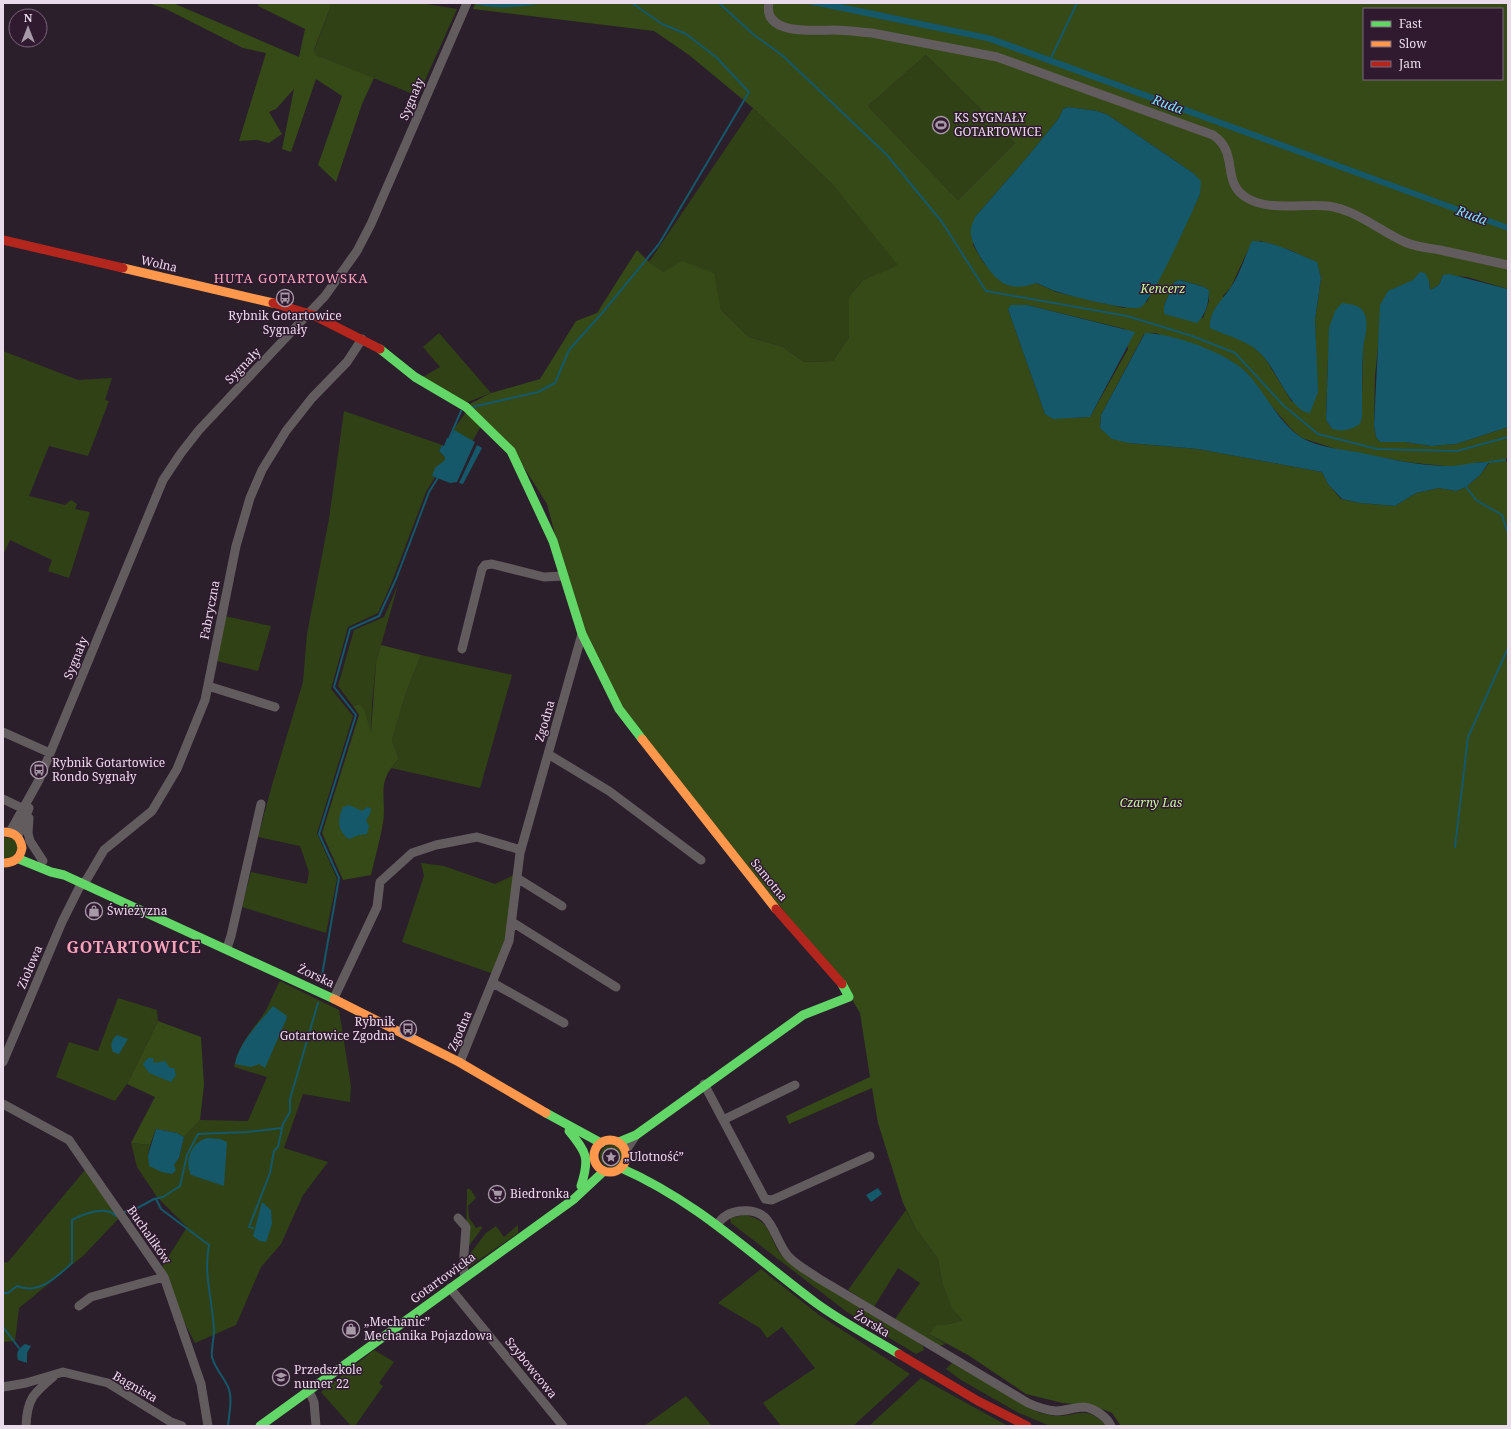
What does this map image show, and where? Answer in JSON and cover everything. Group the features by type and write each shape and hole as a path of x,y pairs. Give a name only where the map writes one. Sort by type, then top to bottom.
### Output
{"street":[{"path":"769,5 769,13 775,21 780,25 793,30 853,31 872,33 997,57 1213,135 1222,141 1227,150 1233,183 1238,191 1248,198 1268,205 1329,206 1357,216 1408,243 1508,265"},
{"name":"Sygnały","path":"11,834 26,810 140,532 171,467 203,425 325,296 357,251 371,224 466,6"},
{"name":"Wolna","path":"3,240 310,313"},
{"path":"310,313 379,348 415,377 466,407 511,451 553,541 582,634"},
{"name":"Fabryczna","path":"83,884 104,850 145,817 160,799 176,770 200,714 208,686 236,546 257,480 267,460 286,431 312,398 347,362 362,339"},
{"path":"462,649 482,569 485,565 492,564 544,577 564,576"},
{"name":"Zgodna","path":"460,1062 509,941 521,850 582,634"},
{"name":"Samotna","path":"582,634 619,710 794,931 844,986 849,998 803,1015 704,1084 636,1135 619,1142"},
{"path":"208,686 276,707"},
{"path":"3,732 50,753"},
{"path":"548,754 609,791 701,860"},
{"path":"3,799 26,810"},
{"path":"227,948 261,804"},
{"name":"Żorska","path":"26,810 28,836 43,861"},
{"path":"3,863 13,863 21,854 22,841 11,834"},
{"path":"334,998 377,907 380,882 412,853 436,845 477,837 521,850"},
{"name":"Żorska","path":"21,854 54,866 64,875"},
{"name":"Żorska","path":"21,854 51,872 64,875 334,998 460,1062 550,1116 601,1143"},
{"path":"517,878 562,906"},
{"name":"Ziołowa","path":"3,1062 62,922 83,884"},
{"path":"512,922 616,987"},
{"path":"493,983 564,1023"},
{"path":"704,1084 765,1199 772,1200 870,1156"},
{"path":"723,1120 795,1085"},
{"name":"Buchalików","path":"3,1104 69,1140 164,1277 201,1384 208,1426"},
{"name":"Żorska","path":"550,1116 595,1152"},
{"path":"569,1131 584,1149 587,1157 587,1166 581,1190"},
{"name":"Samotna","path":"626,1154 636,1135"},
{"path":"608,1140 619,1142 626,1154 621,1168 613,1172 604,1171 597,1164 595,1152 601,1143 608,1140"},
{"name":"Żorska","path":"626,1154 667,1185 689,1204 744,1244 818,1304 982,1404 1027,1426"},
{"name":"Gotartowicka","path":"581,1190 597,1164"},
{"name":"Żorska","path":"621,1168 658,1185 689,1204"},
{"name":"Gotartowicka","path":"260,1426 563,1206 604,1171"},
{"path":"581,1190 616,1178 628,1177 658,1185"},
{"name":"Żorska","path":"717,1225 723,1218 735,1212 745,1211 760,1214 772,1225 786,1254 796,1263 889,1320 1028,1403 1043,1409 1055,1411 1084,1407 1104,1416 1108,1419 1111,1426"},
{"path":"458,1218 466,1226 463,1256 465,1276"},
{"path":"79,1306 91,1297 164,1277"},
{"name":"Szybowcowa","path":"450,1288 563,1426"},
{"name":"Bagnista","path":"3,1387 26,1384 63,1372 108,1383 171,1422 182,1426"},
{"path":"26,1426 26,1415 32,1395 55,1374"},
{"path":"309,1391 314,1402 316,1426"}],"green space":[{"path":"148,3 173,3 299,57 305,29 258,6 259,3 332,3 314,50 316,55 374,78 362,104 336,182 318,165 342,96 316,79 291,152 282,149 294,89 276,109 269,112 282,134 269,143 257,140 239,141 266,53 243,48 166,9"},
{"path":"332,3 421,3 457,9 418,96 316,55 314,51"},
{"name":"Czarny Las","path":"475,3 1508,3 1508,289 1467,277 1443,275 1439,285 1430,290 1429,281 1379,337 1375,376 1374,425 1376,437 1380,442 1405,442 1431,446 1456,444 1508,427 1508,457 1505,460 1508,463 1508,1426 1121,1426 1112,1413 1094,1406 1063,1403 1026,1394 968,1355 929,1334 936,1325 949,1324 962,1320 952,1308 942,1283 938,1259 916,1229 903,1203 878,1123 872,1088 789,1124 786,1116 870,1077 860,1013 844,986 618,704 584,630 566,576 547,504 511,447 468,405 491,393 540,379 576,321 597,313 637,250 649,262 664,272 682,261 714,273 721,310 749,337 783,347 804,362 833,361 849,337 849,297 863,280 898,265 831,183 753,108 689,55 654,31 473,9","holes":["926,55 1015,143 958,200 868,106","1067,107 1097,111 1108,115 1193,173 1200,194 1147,302 1124,308 1056,292 1036,283 1002,282 983,262 973,245 975,217 1029,155 1059,118 1063,109","1260,241 1290,250 1317,263 1321,278 1315,320 1316,368 1292,402 1263,355 1253,347 1223,296 1231,287 1247,252","1181,280 1209,290 1209,301 1203,318 1164,306 1174,282","1027,305 1125,329 1128,349 1090,417 1067,418 1045,414 1008,309","1365,315 1366,327 1363,346 1362,393 1332,429 1326,420 1328,359","1156,333 1247,373 1269,403 1292,430 1302,438 1336,449 1406,462 1444,466 1463,466 1480,462 1489,463 1480,475 1466,487 1456,491 1439,488 1416,493 1395,506 1360,503 1341,499 1328,484 1322,472 1198,449 1129,443 1100,428 1101,415 1144,334"]},
{"name":"KS SYGNAŁY GOTARTOWICE","path":"926,55 1015,143 958,200 868,106"},
{"path":"753,108 831,183 899,265 863,280 849,297 849,337 833,361 804,362 783,347 749,337 721,310 713,273 664,272 649,262"},
{"path":"439,333 491,393 465,403 423,377 440,367 423,347"},
{"path":"3,351 78,380 112,378 105,400 109,401 88,456 49,446 29,496 65,505 71,500 77,504 75,509 90,512 69,578 48,571 52,560 10,540 3,555"},
{"path":"344,411 442,445 439,451 445,457 445,460 432,476 435,477 426,492 391,584 378,613 348,627 331,689 353,716 317,833 337,879 326,933 242,907 251,872 307,884 309,872 300,846 258,837 303,682 307,634 329,519"},
{"path":"466,412 481,426 472,442 454,433 453,430"},
{"path":"398,585 376,663 371,734 358,704 353,706 338,686 354,630 384,617"},
{"path":"224,616 271,626 258,671 217,661"},
{"path":"381,645 421,655 406,693 392,740 399,759 392,767 384,782 383,823 371,875 343,880 322,833 359,715 353,706 358,704 364,709 371,733 376,663"},
{"path":"421,655 512,675 480,788 391,768 399,759 392,740 406,693"},
{"path":"3,837 14,839 18,848 13,857 3,858"},
{"path":"421,863 444,866 495,884 514,875 507,933 494,974 402,942 424,876"},
{"path":"280,981 339,1010 351,1086 350,1102 303,1094 284,1148 328,1162 303,1195 281,1244 261,1267 236,1325 195,1343 180,1314 162,1267 187,1227 157,1197 137,1167 131,1143 150,1145 148,1155 174,1165 179,1158 184,1137 200,1120 248,1121 267,1077 234,1067 242,1045 265,1011"},
{"path":"118,998 157,1010 158,1021 127,1084 115,1101 56,1077 69,1042 98,1051"},
{"path":"158,1021 201,1037 204,1085 200,1120 184,1137 177,1133 156,1129 150,1145 131,1143 155,1097 127,1084"},
{"path":"611,1145 619,1148 622,1156 619,1164 611,1167 603,1164 600,1156 603,1148"},
{"path":"85,1170 120,1217 84,1255 19,1308 15,1341 3,1342 3,1263 8,1262"},
{"path":"467,1189 470,1189 476,1198 468,1206 469,1218 476,1228 481,1226 482,1228 466,1250"},
{"path":"906,1210 916,1229 938,1259 942,1283 952,1307 962,1320 949,1324 936,1325 929,1334 946,1344 939,1346 895,1319 920,1283 898,1268 874,1307 848,1290"},
{"path":"745,1215 755,1218 766,1227 770,1232 779,1252 785,1259 908,1336 923,1346 924,1350 916,1354 847,1312 731,1223 730,1218"},
{"path":"518,1225 518,1233 466,1269 466,1259 486,1233 496,1226 504,1237"},
{"path":"761,1269 819,1315 910,1374 853,1426 781,1426 763,1403 815,1368 782,1327 767,1338 760,1328 718,1303"},
{"path":"374,1350 394,1362 379,1383 383,1386 355,1426 351,1426 321,1392"},
{"path":"952,1363 1040,1413 1064,1416 1088,1413 1100,1419 1107,1426 1050,1426 1017,1412 961,1380 946,1369"},
{"path":"921,1378 1008,1426 869,1426"},
{"path":"686,1396 712,1426 644,1426"}],"water":[{"path":"471,3 544,3 517,7 489,7"},
{"name":"Ruda","path":"803,3 836,3 992,36 1508,225 1508,231 987,41"},
{"path":"1068,107 1097,111 1108,115 1193,173 1201,181 1200,194 1181,236 1154,289 1147,301 1141,307 1135,308 1101,303 1055,291 1036,283 1020,287 1007,285 998,279 987,267 981,259 973,242 971,226 975,217 1029,155 1059,118 1063,109"},
{"path":"1252,241 1269,243 1317,262 1321,278 1315,320 1318,392 1310,413 1303,411 1290,398 1267,361 1257,350 1245,342 1210,328 1210,322 1214,311 1240,271"},
{"path":"1420,272 1425,273 1429,281 1430,290 1439,285 1443,275 1449,274 1508,289 1508,427 1456,444 1431,446 1405,442 1380,442 1376,437 1374,425 1380,305 1388,291 1413,280"},
{"path":"1180,280 1204,287 1209,290 1206,308 1203,316 1197,323 1164,314 1164,306 1174,282"},
{"path":"1342,303 1359,307 1364,312 1367,323 1363,349 1362,417 1360,424 1350,429 1340,430 1332,429 1326,420 1329,328 1335,311"},
{"path":"1011,305 1027,305 1135,332 1090,417 1053,419 1045,414 1008,309"},
{"path":"1145,333 1170,336 1184,340 1227,358 1247,373 1279,416 1294,432 1302,438 1315,444 1422,464 1450,466 1489,462 1480,475 1466,487 1456,491 1439,488 1416,493 1395,506 1360,503 1342,499 1328,484 1322,472 1198,449 1129,443 1112,439 1100,428 1101,415"},
{"path":"454,430 475,442 457,482 450,483 432,476 435,468 445,460 445,457 439,451 442,445 444,446 447,438 450,438"},
{"path":"477,445 482,448 463,484 459,483"},
{"path":"349,805 362,811 367,807 371,808 370,814 366,820 369,826 367,834 349,839 340,829 339,821 343,807"},
{"path":"273,1006 287,1016 265,1068 259,1064 251,1067 235,1064 237,1056 245,1040"},
{"path":"117,1035 128,1039 119,1054 113,1052 112,1047 112,1041"},
{"path":"148,1058 153,1058 154,1063 165,1061 170,1068 174,1068 176,1075 171,1082 149,1073 143,1064"},
{"path":"156,1129 177,1133 184,1137 179,1158 174,1165 176,1170 172,1174 162,1172 149,1166 148,1155"},
{"path":"207,1138 220,1139 227,1142 224,1186 191,1175 189,1170 188,1164 190,1153 201,1140"},
{"path":"878,1188 882,1194 871,1202 866,1195"},
{"path":"262,1202 271,1210 272,1224 266,1242 260,1241 253,1236"},
{"path":"25,1344 31,1346 27,1353 27,1363 18,1360 17,1357 18,1351"}],"waterway":[{"path":"472,407 538,392 555,383 569,350 603,312 659,244 749,92 716,57 686,34 662,24 632,3"},
{"path":"719,3 754,35 782,55 887,155 942,222 986,291 1127,316 1192,336 1235,353 1283,405 1318,434 1377,449 1457,451 1508,437"},
{"path":"1051,58 1077,3"},
{"path":"449,439 461,411"},
{"path":"1489,462 1505,460"},
{"path":"321,981 339,878 319,834 356,715 334,687 350,629 379,616 396,579 429,492 439,476"},
{"path":"1466,487 1476,500 1502,515 1508,534"},
{"path":"1455,847 1468,737 1508,648"},
{"path":"253,1228 249,1227 270,1173 274,1151 278,1147 283,1124 290,1112 290,1099 318,1003"},
{"path":"123,1212 132,1211 154,1199 163,1197 180,1186 187,1155 198,1134 247,1132 282,1128"},
{"path":"156,1199 161,1209 209,1245 207,1267 214,1330 212,1357 229,1391 230,1406 228,1426"},
{"path":"3,1293 8,1293 17,1286 32,1288 47,1283 54,1279 72,1263 72,1220 88,1213 100,1211 106,1211 116,1216"},
{"path":"3,1327 19,1348"}],"traffic: fast":[{"path":"380,349 415,377 466,407 511,451 553,541 582,634 619,709 642,739"},
{"path":"19,859 51,872 64,875 334,999"},
{"path":"619,1142 636,1135 803,1015 849,997 842,984"},
{"path":"546,1113 601,1143"},
{"path":"569,1131 580,1145 585,1156 586,1162 581,1186"},
{"path":"621,1168 675,1196 699,1212 816,1303 846,1323 899,1354"},
{"path":"260,1426 574,1199 604,1171"}],"traffic: slow":[{"path":"123,268 273,303"},
{"path":"642,739 776,909"},
{"path":"3,832 16,836 20,840 22,848 20,855 16,860 3,863"},
{"path":"334,999 459,1062 546,1113"},
{"path":"607,1140 613,1140 623,1147 626,1156 625,1162 619,1169 613,1172 607,1172 597,1165 594,1159 594,1153 601,1143 607,1140"}],"traffic: jam":[{"path":"3,240 123,268"},
{"path":"273,303 313,315 380,349"},
{"path":"776,909 842,984"},
{"path":"899,1354 978,1401 1027,1426"}],"place":[{"name":"KS SYGNAŁY GOTARTOWICE","path":"941,125"},
{"name":"Rybnik Gotartowice Sygnały","path":"285,298"},
{"name":"Rybnik Gotartowice Rondo Sygnały","path":"39,770"},
{"name":"Świeżyzna","path":"94,911"},
{"name":"Rybnik Gotartowice Zgodna","path":"408,1029"},
{"name":"„Ulotność”","path":"611,1157"},
{"name":"Biedronka","path":"497,1194"},
{"name":"„Mechanic” Mechanika Pojazdowa","path":"351,1329"},
{"name":"Przedszkole numer 22","path":"281,1377"}],"district":[{"name":"HUTA GOTARTOWSKA","path":"291,278"},
{"name":"GOTARTOWICE","path":"134,947"}],"park label":[{"name":"Kencerz","path":"1163,289"}]}
